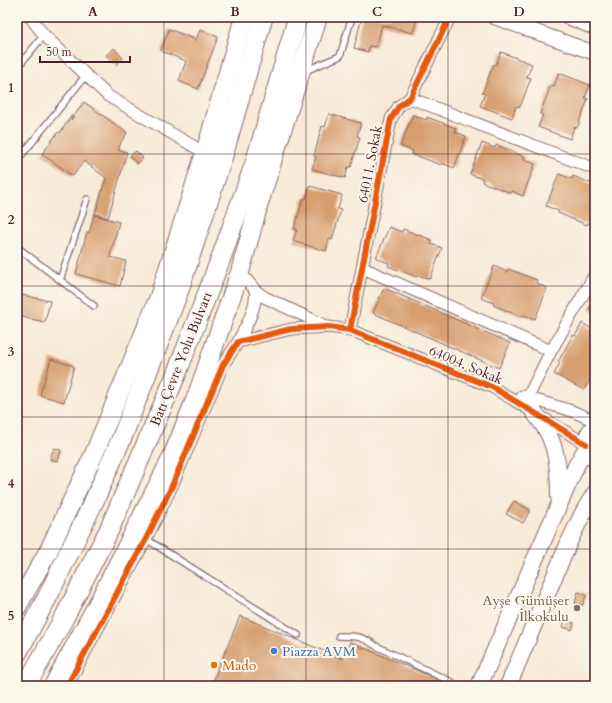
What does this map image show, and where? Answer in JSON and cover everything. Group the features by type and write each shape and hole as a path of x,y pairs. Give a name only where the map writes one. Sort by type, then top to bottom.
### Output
{"highway":[{"name":"Batı Çevre Yolu Bulvarı","path":"17,653 47,598 95,499 126,428 180,286 222,159 264,17"},
{"name":"Batı Çevre Yolu Bulvarı","path":"26,686 64,618 109,530 176,375 221,258 255,163 298,17"}],"main road":[{"path":"17,607 49,550 94,454 156,304 205,153 244,17"},
{"path":"53,686 97,605 172,457 197,395 240,272 260,200 318,17"},
{"path":"531,404 549,434 555,454 559,478 558,507"},
{"path":"479,686 577,464 589,450 589,432 595,426"},
{"path":"508,686 570,542 584,511 595,493"}],"street":[{"path":"30,17 44,36 108,96 205,153"},
{"name":"64011. Sokak","path":"350,330 391,119 399,106 410,98 450,17"},
{"path":"494,17 595,53"},
{"path":"568,17 595,28"},
{"path":"410,98 595,170"},
{"path":"363,268 551,351"},
{"path":"240,272 256,291 264,297 328,327"},
{"path":"531,404 551,351 595,274"},
{"path":"66,686 146,539 172,486 223,365 238,342 253,313 256,291"},
{"path":"238,342 290,329 328,327"},
{"name":"64004. Sokak","path":"328,327 350,330 531,404 572,411 595,422"},
{"name":"64004. Sokak","path":"531,404 589,450"}],"lane":[{"path":"301,72 340,56 352,17"},
{"path":"17,68 44,36"},
{"path":"17,161 86,75"},
{"path":"60,280 87,198"},
{"path":"17,247 94,306"},
{"path":"146,539 298,635"},
{"path":"339,636 358,636 368,640 376,646 460,686"}],"building":[{"path":"362,17 417,17 413,33 382,25 376,47 369,46 368,52 354,48"},
{"path":"169,29 196,40 200,30 218,37 198,89 179,81 186,61 161,51"},
{"path":"114,48 123,58 116,65 106,55"},
{"path":"501,52 532,64 527,77 531,78 520,107 516,106 512,118 480,106 485,94 482,93 494,64 496,65"},
{"path":"559,73 590,85 585,98 588,99 577,128 574,127 570,139 538,127 543,115 540,114 551,85 554,86"},
{"path":"84,102 127,133 118,150 127,152 108,218 95,214 106,178 84,161 73,176 42,154 58,132 60,133 72,115 71,120"},
{"path":"329,114 361,123 357,136 360,137 351,167 348,167 345,178 312,169 322,126 325,127"},
{"path":"413,115 426,120 427,117 456,128 455,132 466,136 454,168 442,163 441,165 412,154 413,151 400,146"},
{"path":"482,143 495,148 496,145 525,157 524,160 535,164 523,196 482,182 483,179 470,174"},
{"path":"136,151 143,158 137,164 130,156"},
{"path":"559,174 572,179 573,176 595,185 595,225 588,223 587,225 558,213 559,211 546,206"},
{"path":"310,186 342,195 338,209 341,210 332,240 329,239 326,251 293,241 297,229 294,229 303,199 306,199"},
{"path":"94,215 119,222 110,257 126,261 120,286 76,274 87,232 89,233"},
{"path":"389,227 402,232 403,229 432,240 431,244 442,248 430,279 418,275 417,277 388,266 389,263 376,258"},
{"path":"494,266 507,272 508,269 537,280 536,283 547,288 535,319 523,315 522,317 493,305 494,303 481,298"},
{"path":"384,288 510,343 499,368 373,313"},
{"path":"17,294 50,301 45,322 17,316"},
{"path":"595,298 595,312 589,309"},
{"path":"582,323 595,331 595,377 593,381 590,380 584,390 554,374 560,363 558,362 573,335 575,336"},
{"path":"51,359 74,366 64,402 40,395"},
{"path":"54,448 61,450 58,461 50,459"},
{"path":"514,501 530,510 523,523 506,514"},
{"path":"578,592 586,595 583,605 575,603"},
{"name":"Piazza AVM","path":"240,616 343,659 350,642 437,679 435,686 211,686"},
{"path":"565,620 574,623 572,630 563,627"}],"cycle path":[{"path":"350,330 391,119 399,106 410,98 450,17"},
{"path":"67,686 146,539 172,486 223,365 238,342 291,329 329,327 350,330 492,387 586,444"}],"place":[{"name":"Ayşe Gümüşer İlkokulu","path":"577,608"},
{"name":"Piazza AVM","path":"274,651"},
{"name":"Mado","path":"214,665"}]}
